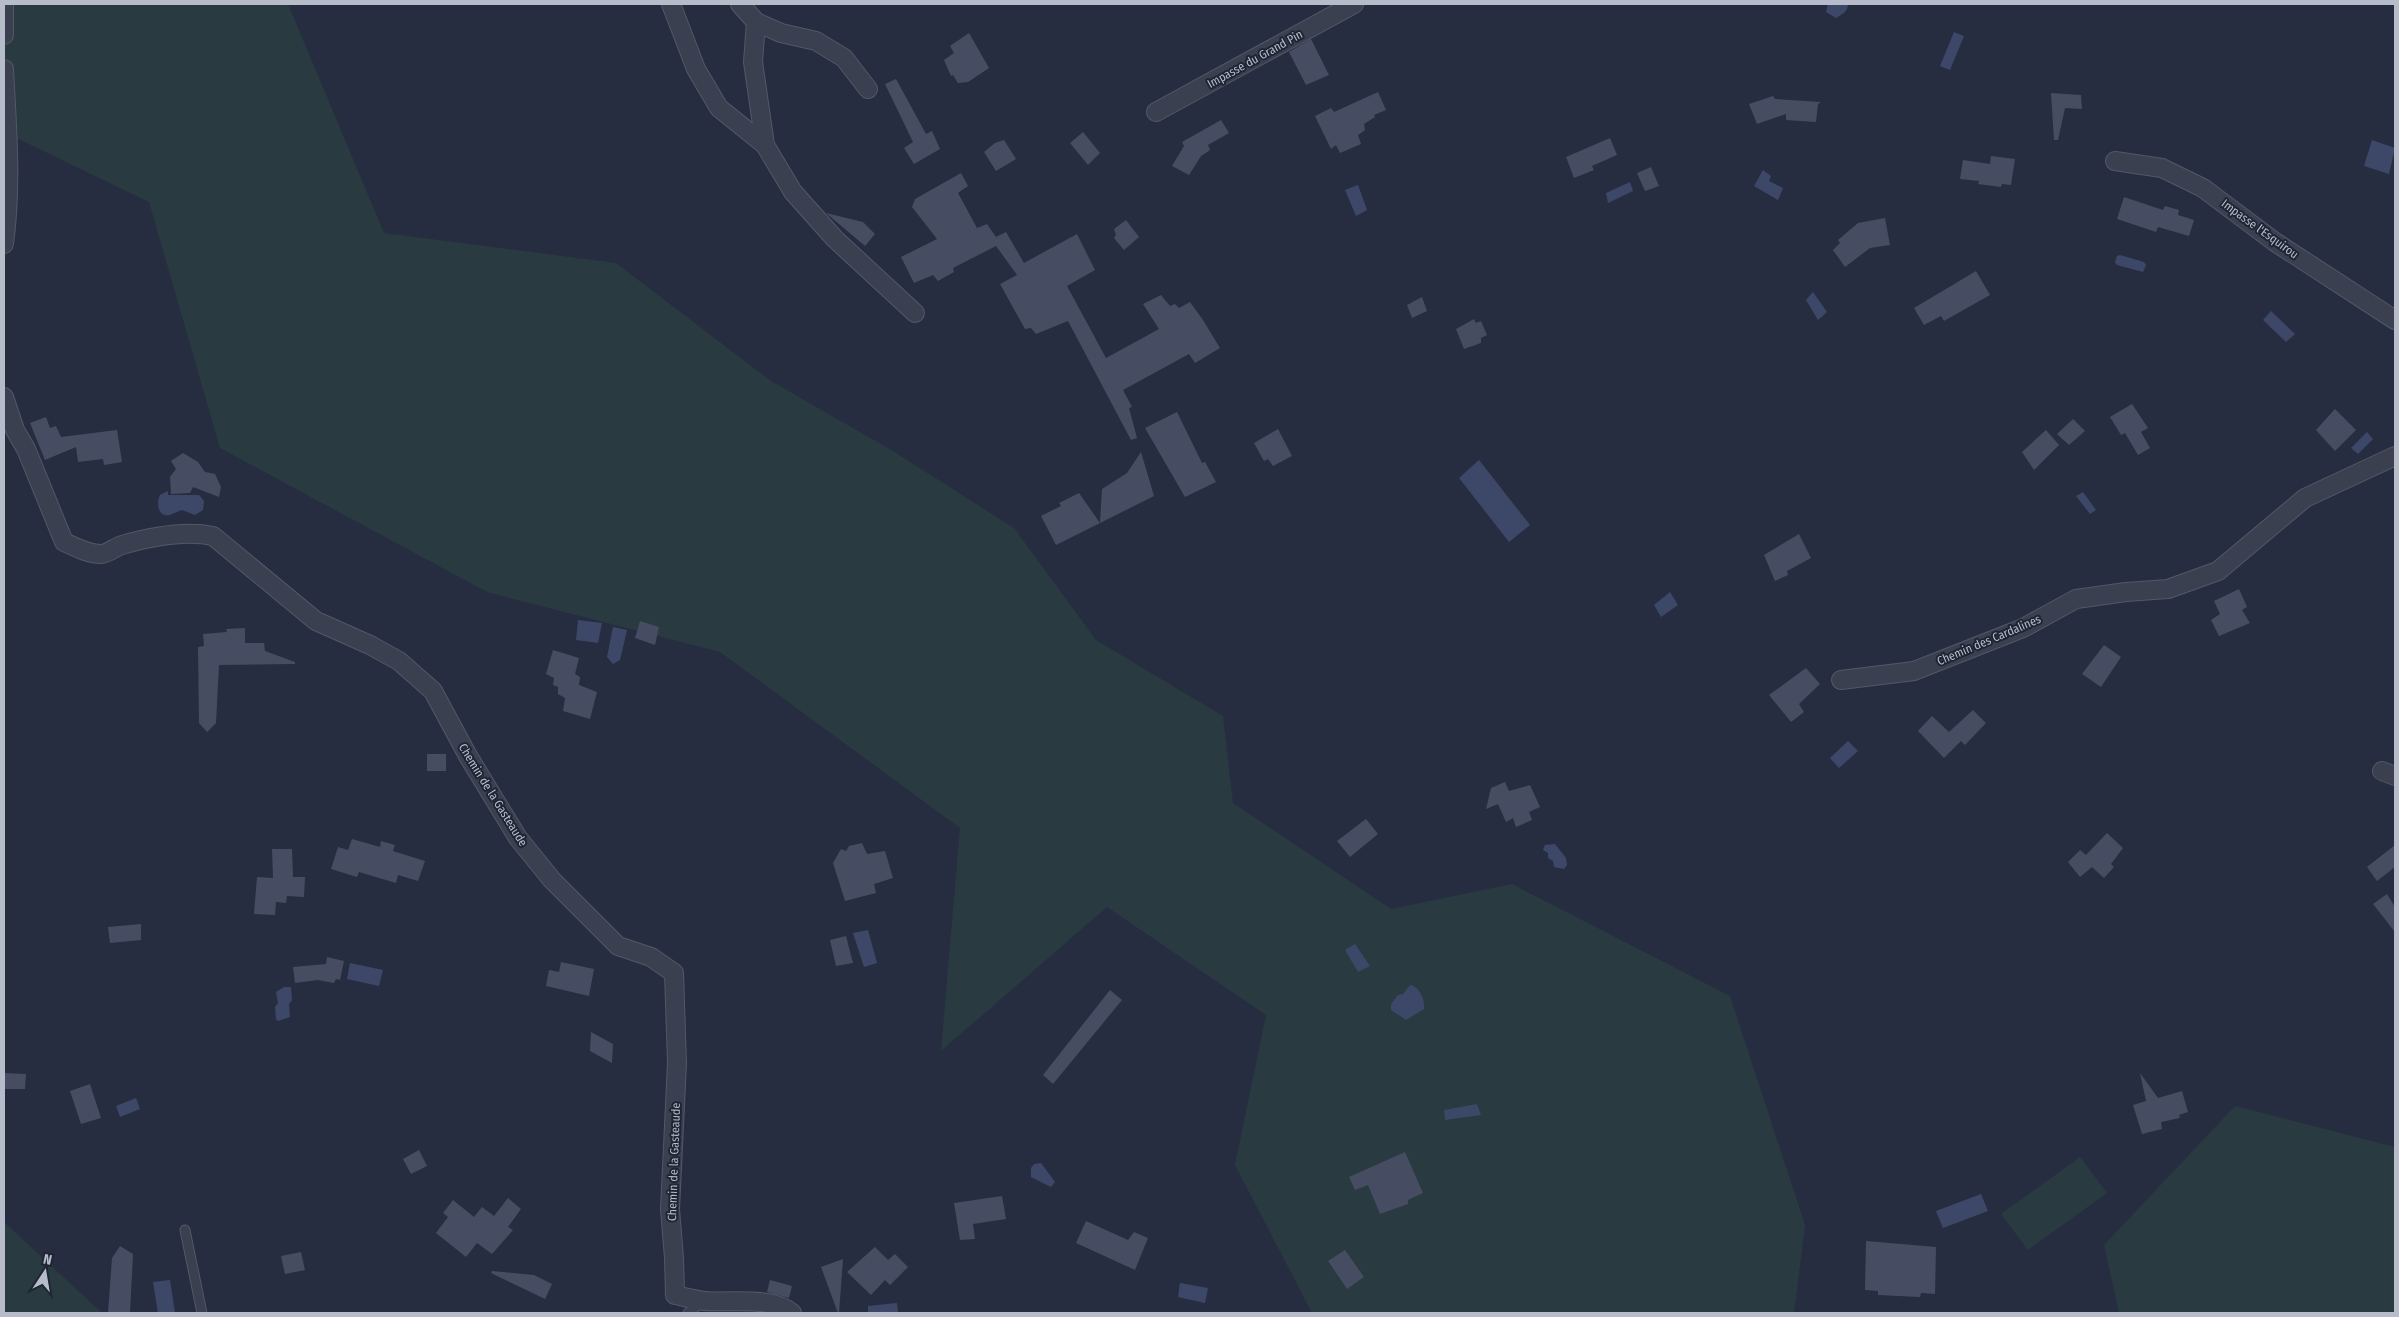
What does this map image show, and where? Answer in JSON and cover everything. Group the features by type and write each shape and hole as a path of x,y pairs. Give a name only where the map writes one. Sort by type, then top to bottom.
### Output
{"street":[{"path":"4,4 4,35"},
{"path":"672,4 696,69 719,108 765,145 793,192 835,239 915,313"},
{"path":"740,4 756,22 781,33 816,41 844,58 868,89"},
{"name":"Impasse du Grand Pin","path":"1156,112 1354,4"},
{"path":"756,22 753,62 765,145"},
{"path":"4,69 9,143 8,213 4,244"},
{"name":"Impasse l'Esquirou","path":"2115,161 2162,168 2203,188 2275,242 2395,320"},
{"name":"Chemin de la Gasteaude","path":"4,396 15,430 26,449 64,542 78,549 102,554 120,546 158,537 196,533 213,536 316,621 370,645 399,661 432,691 468,756 518,838 552,880 618,946 651,957 674,973 677,1063 670,1208 675,1295 704,1301 761,1302 786,1307 792,1313"},
{"name":"Chemin des Cardalines","path":"1841,680 1914,671 2023,628 2076,599 2126,592 2168,589 2218,571 2305,498 2395,456"}],"lane":[{"path":"185,1230 202,1313"},
{"path":"688,1313 704,1301"}],"shaded area":[{"path":"4,4 288,4 384,233 616,263 771,381 893,451 1014,528 1096,640 1223,716 1233,803 1391,909 1512,884 1730,996 1805,1225 1794,1313 1312,1313 1235,1165 1266,1015 1107,907 941,1051 960,828 720,652 487,592 220,448 149,202 4,132"},
{"path":"2235,1106 2395,1147 2395,1313 2119,1313 2104,1245"},
{"path":"2080,1157 2107,1193 2028,1250 2001,1214"},
{"path":"4,1222 102,1313 4,1313"}],"water":[{"path":"1828,4 1848,4 1848,7 1846,11 1836,18 1826,12"},
{"path":"1954,32 1964,36 1950,70 1940,66"},
{"path":"2372,140 2395,148 2389,174 2364,166"},
{"path":"1763,170 1771,176 1769,181 1783,188 1778,200 1754,186"},
{"path":"1630,182 1633,191 1608,203 1606,193"},
{"path":"1358,185 1367,210 1356,216 1345,190"},
{"path":"2120,255 2144,262 2146,265 2143,272 2117,265 2115,262 2117,256"},
{"path":"1813,292 1827,312 1818,320 1806,300"},
{"path":"2271,311 2295,334 2286,342 2263,320"},
{"path":"2367,432 2373,439 2358,454 2351,448"},
{"path":"1479,460 1530,525 1509,542 1459,478"},
{"path":"168,491 168,495 199,495 204,501 203,510 195,515 182,510 170,515 163,514 158,506 159,498 160,495"},
{"path":"2083,492 2096,510 2090,514 2076,496"},
{"path":"1670,592 1678,605 1661,617 1654,605"},
{"path":"578,620 602,623 598,643 576,640"},
{"path":"613,627 627,630 620,660 613,664 607,657"},
{"path":"1848,741 1858,751 1839,768 1830,758"},
{"path":"1555,844 1566,858 1567,865 1564,869 1554,867 1553,861 1548,858 1548,853 1543,850 1545,845"},
{"path":"868,930 877,963 864,967 853,933"},
{"path":"1355,944 1370,966 1358,972 1345,950"},
{"path":"350,963 383,970 379,986 347,979"},
{"path":"1410,985 1421,994 1424,1001 1424,1009 1406,1020 1391,1010 1391,1004"},
{"path":"284,987 291,987 290,1017 278,1021 276,1019 275,1007 278,1003 276,992"},
{"path":"136,1098 140,1109 120,1117 116,1106"},
{"path":"1477,1104 1481,1115 1445,1120 1444,1110"},
{"path":"1041,1163 1055,1182 1051,1187 1031,1177 1031,1168 1034,1164"},
{"path":"1981,1194 1988,1211 1943,1228 1936,1211"},
{"path":"170,1280 175,1313 158,1313 153,1282"},
{"path":"1180,1283 1208,1288 1205,1303 1178,1297"},
{"path":"897,1303 898,1313 868,1313 868,1306"}],"building":[{"path":"969,33 989,68 968,82 958,83 953,75 951,76 944,60 954,53 950,46"},
{"path":"1311,39 1329,75 1306,85 1289,52"},
{"path":"896,79 926,134 932,131 940,149 914,164 904,148 913,142 885,84"},
{"path":"1378,92 1386,110 1374,115 1375,117 1364,124 1365,130 1358,135 1361,144 1340,153 1336,145 1331,149 1315,116 1331,108 1334,112"},
{"path":"2051,93 2081,95 2082,109 2065,108 2058,140 2054,140"},
{"path":"1773,96 1775,99 1821,102 1818,104 1816,122 1786,120 1786,114 1757,124 1749,104"},
{"path":"1221,120 1229,133 1208,145 1210,150 1201,156 1189,175 1172,166 1184,146 1182,142"},
{"path":"1083,132 1100,153 1088,165 1070,143"},
{"path":"1610,138 1617,155 1592,166 1594,170 1574,178 1566,157"},
{"path":"1004,140 1016,159 996,171 984,152 995,143"},
{"path":"1991,156 2015,159 2011,185 2002,184 2001,187 1978,184 1979,181 1960,179 1963,160 1990,164"},
{"path":"1651,167 1659,186 1645,191 1637,173"},
{"path":"961,173 968,186 958,193 977,228 987,224 996,237 1006,232 1024,263 1077,234 1095,270 1067,286 1106,358 1159,329 1143,304 1161,295 1170,306 1175,304 1179,308 1190,302 1203,320 1220,348 1195,363 1189,354 1123,390 1132,407 1129,408 1137,438 1131,440 1068,321 1036,334 1031,328 1025,329 1000,284 1017,275 996,246 953,268 954,272 938,281 933,275 914,283 901,257 937,239 912,207 915,199"},
{"path":"2124,197 2163,210 2165,206 2179,210 2178,215 2194,220 2189,236 2158,227 2156,232 2117,219"},
{"path":"826,213 863,222 875,234 865,246"},
{"path":"1885,218 1890,245 1870,248 1845,267 1833,250 1840,243 1838,240 1858,223"},
{"path":"1126,220 1139,237 1124,250 1114,238 1116,235 1114,229"},
{"path":"1976,271 1990,295 1944,321 1941,316 1924,325 1914,308"},
{"path":"1422,297 1427,311 1412,318 1407,305"},
{"path":"1474,319 1476,323 1481,321 1487,335 1481,338 1481,343 1464,349 1456,329"},
{"path":"2132,404 2148,428 2141,432 2150,448 2138,455 2125,433 2121,435 2110,417"},
{"path":"2335,409 2356,430 2335,451 2316,430"},
{"path":"1177,412 1202,463 1205,462 1216,482 1185,497 1145,428"},
{"path":"46,417 50,428 56,426 61,437 117,430 122,462 104,465 103,459 78,462 76,447 45,460 30,423"},
{"path":"2073,419 2085,431 2069,445 2057,434"},
{"path":"1278,429 1292,456 1273,466 1268,459 1264,461 1254,443"},
{"path":"2046,430 2059,445 2034,470 2022,452"},
{"path":"1141,452 1154,496 1100,523 1102,489 1127,473"},
{"path":"183,453 198,462 205,472 215,474 221,487 219,497 193,487 190,493 171,494 170,477 176,469 171,461"},
{"path":"1079,493 1100,523 1056,545 1041,516 1061,506 1059,503"},
{"path":"1799,534 1811,558 1787,571 1788,575 1775,581 1764,555"},
{"path":"2239,589 2247,607 2242,610 2250,623 2219,636 2211,620 2220,614 2214,601"},
{"path":"640,621 659,627 655,645 635,638"},
{"path":"245,628 245,643 264,643 265,651 295,662 295,664 219,665 216,723 207,732 199,723 198,647 204,646 203,634 227,632 226,629"},
{"path":"2104,645 2121,657 2101,687 2082,674"},
{"path":"553,650 579,658 575,674 580,677 579,685 597,692 590,719 563,711 565,698 558,694 558,687 553,685 554,678 546,674"},
{"path":"1806,668 1820,684 1799,704 1804,712 1791,722 1769,695"},
{"path":"1973,710 1986,723 1965,745 1961,741 1944,758 1918,731 1932,716 1949,732"},
{"path":"427,754 446,754 446,771 427,771"},
{"path":"1505,782 1509,791 1530,785 1540,807 1529,812 1532,820 1516,827 1513,818 1506,822 1498,804 1486,809 1491,788"},
{"path":"1366,819 1378,834 1350,857 1337,841"},
{"path":"2107,833 2123,848 2111,864 2114,867 2104,878 2092,867 2080,877 2068,862 2080,850 2086,855"},
{"path":"352,839 380,847 381,841 395,845 393,851 425,861 418,881 398,875 396,883 359,872 357,877 331,869 338,847 348,850"},
{"path":"862,843 867,854 885,851 893,878 874,884 876,893 845,901 833,863 841,849 846,851 849,846"},
{"path":"2395,845 2395,867 2377,881 2367,867"},
{"path":"272,849 292,849 293,877 305,877 304,897 287,896 286,903 276,902 275,915 254,914 257,877 273,878"},
{"path":"2387,894 2395,907 2395,932 2373,904"},
{"path":"141,924 141,940 110,943 108,927"},
{"path":"846,936 853,963 836,966 830,940"},
{"path":"327,957 344,961 340,980 336,979 334,983 318,980 295,983 293,967 326,964"},
{"path":"561,962 594,969 589,996 546,986 549,970 559,972"},
{"path":"1110,990 1122,1000 1053,1084 1043,1075"},
{"path":"591,1032 613,1044 612,1063 590,1051"},
{"path":"4,1073 26,1074 25,1089 4,1089"},
{"path":"2140,1073 2158,1098 2182,1091 2188,1112 2179,1115 2180,1118 2161,1122 2162,1129 2142,1134 2133,1105 2146,1101"},
{"path":"90,1084 101,1118 81,1124 70,1091"},
{"path":"419,1150 427,1166 411,1174 403,1159"},
{"path":"1405,1152 1423,1193 1408,1200 1408,1204 1380,1214 1368,1185 1355,1190 1349,1177"},
{"path":"1002,1196 1006,1219 973,1224 975,1239 960,1240 954,1203"},
{"path":"508,1198 521,1209 508,1227 513,1230 492,1254 477,1243 466,1257 436,1233 448,1217 443,1213 453,1200 474,1217 482,1207 494,1216"},
{"path":"1086,1221 1128,1240 1134,1232 1148,1238 1135,1270 1076,1243"},
{"path":"1866,1241 1936,1247 1935,1294 1921,1293 1920,1297 1878,1295 1878,1291 1865,1290"},
{"path":"120,1246 133,1254 130,1313 108,1313 112,1258"},
{"path":"875,1247 888,1260 895,1254 908,1267 890,1285 885,1280 871,1295 847,1272"},
{"path":"1345,1250 1364,1277 1347,1289 1328,1261"},
{"path":"301,1252 305,1270 285,1274 281,1256"},
{"path":"843,1259 839,1313 838,1313 821,1267"},
{"path":"492,1271 534,1275 552,1284 545,1299 491,1273"},
{"path":"770,1280 792,1286 789,1298 767,1292"}]}
